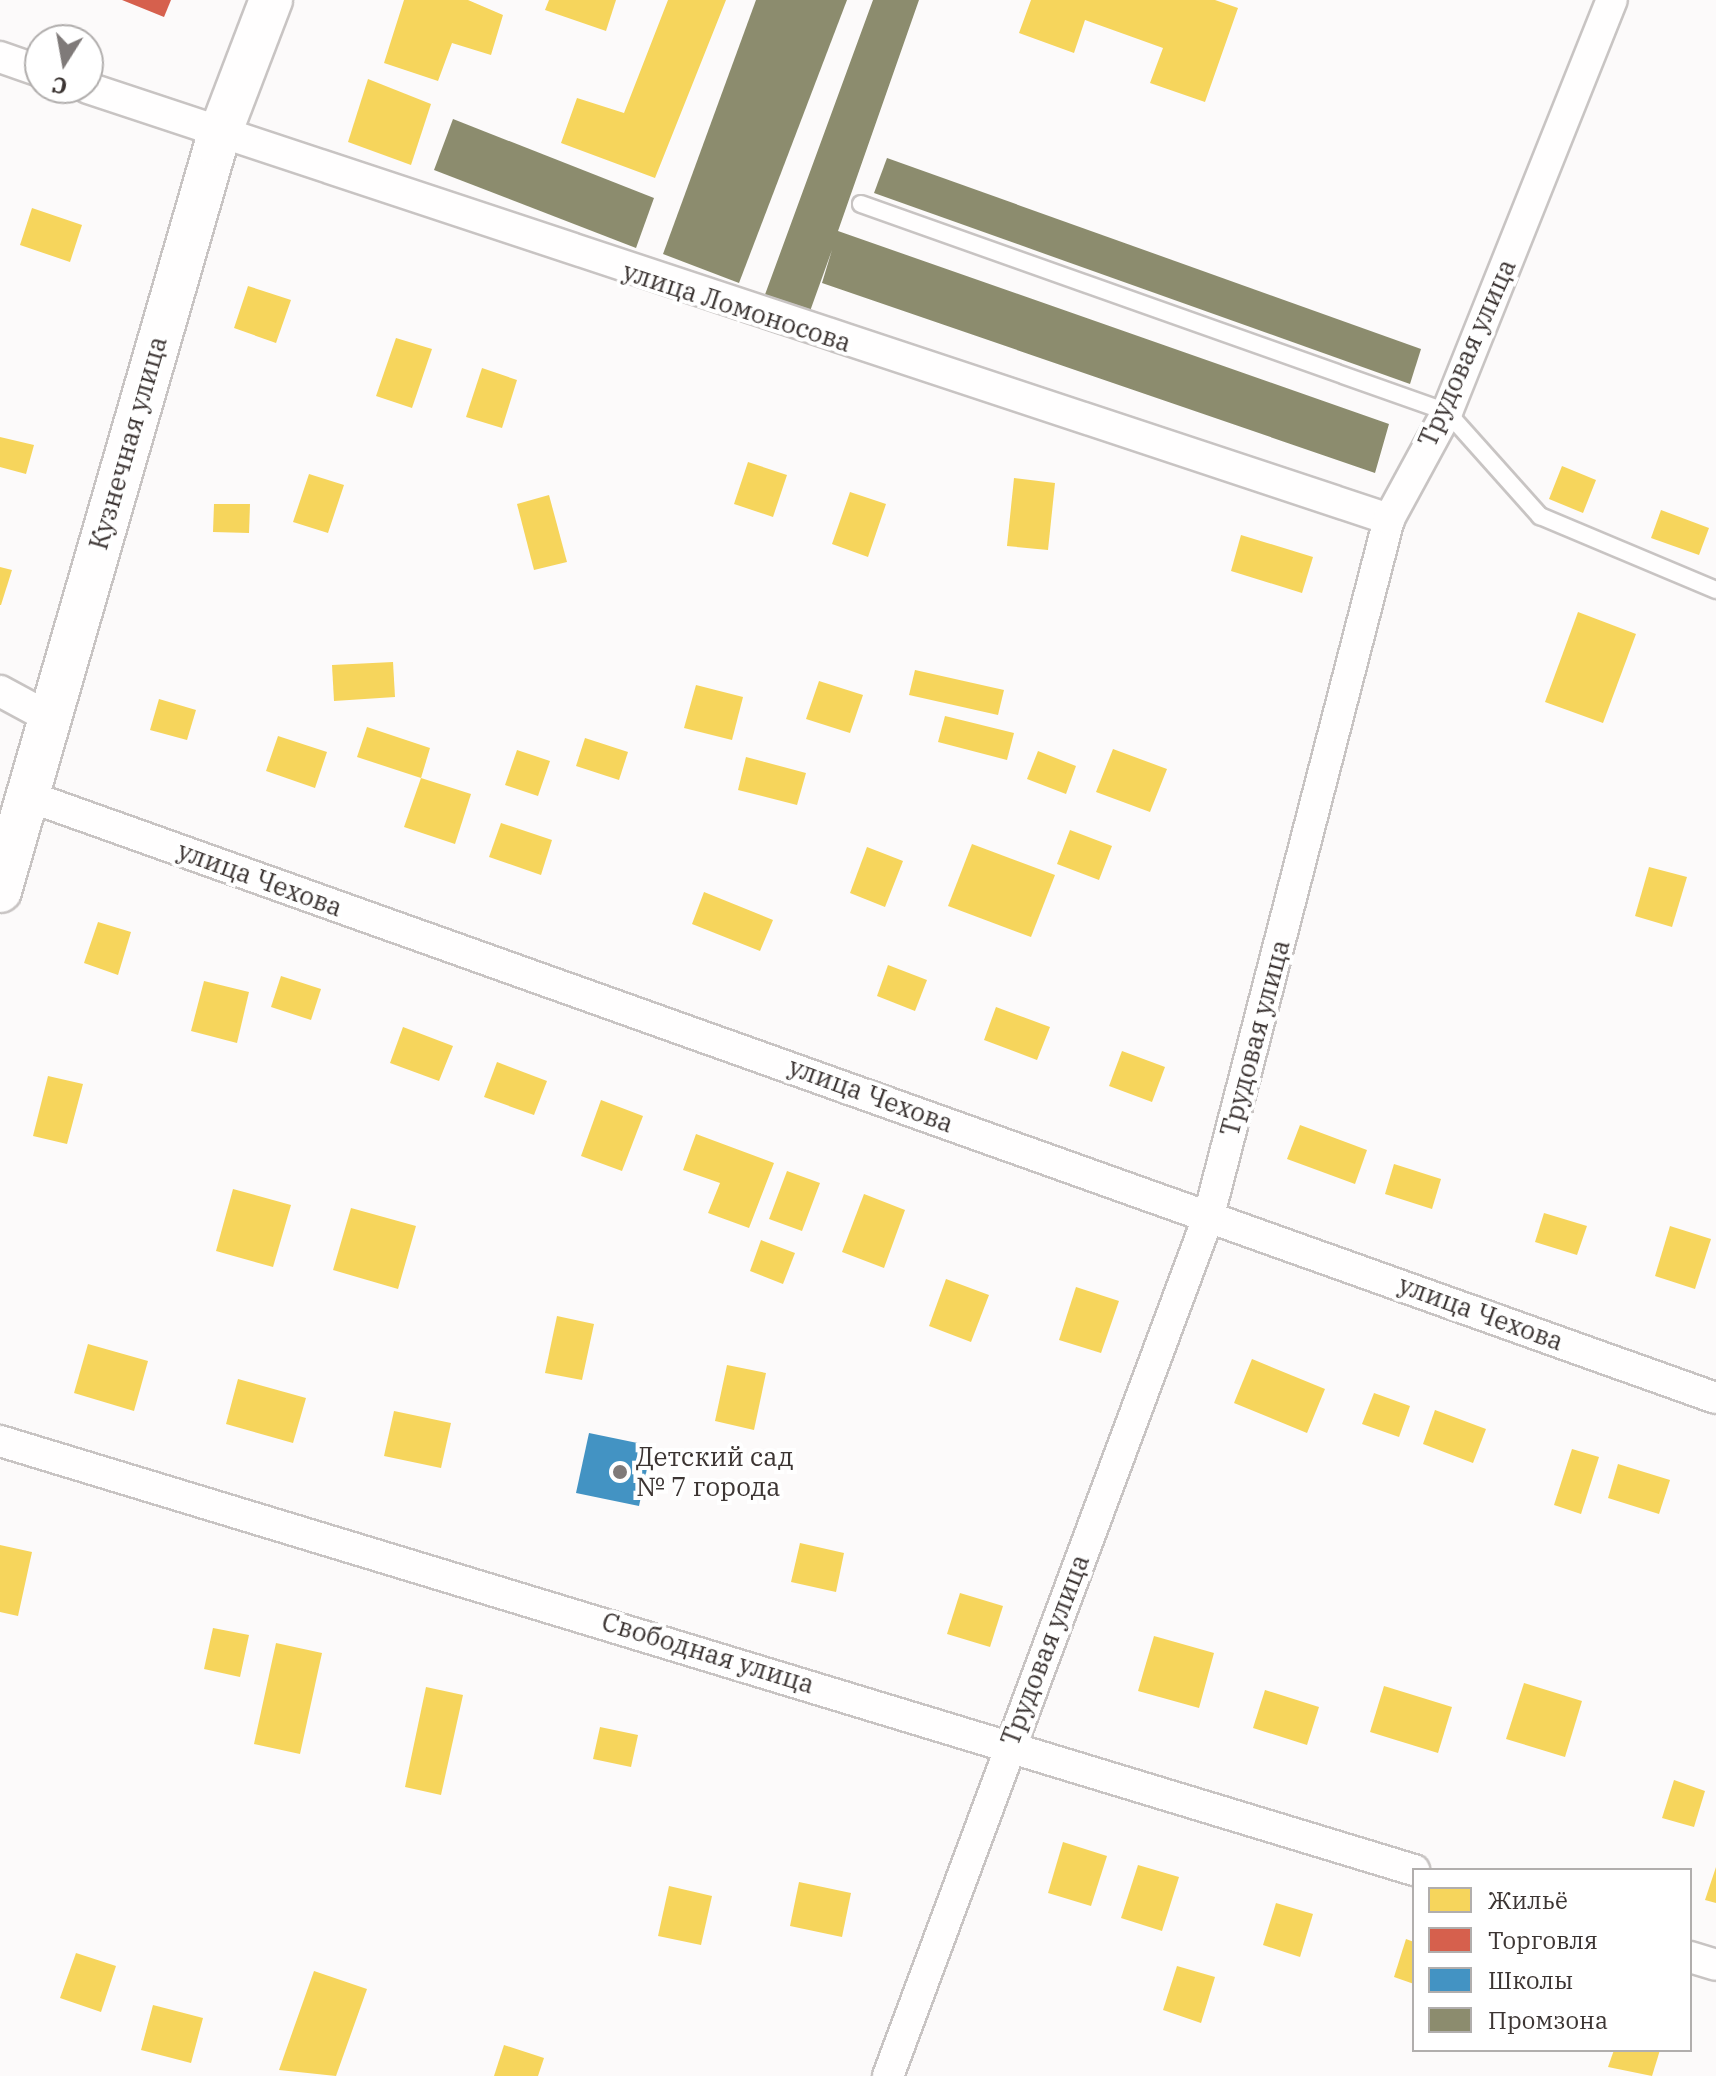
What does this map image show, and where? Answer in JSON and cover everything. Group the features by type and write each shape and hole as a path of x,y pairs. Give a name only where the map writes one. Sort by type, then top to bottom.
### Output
{"street":[{"name":"Кузнечная улица","path":"0,891 25,795 219,134 271,0"},
{"name":"Трудовая улица","path":"888,2076 1009,1743 1209,1215 1389,519 1447,412 1612,0"},
{"path":"0,57 24,65"},
{"name":"улица Ломоносова","path":"104,94 1389,519"},
{"path":"0,691 48,717"},
{"name":"улица Чехова","path":"25,795 1716,1398"},
{"name":"Свободная улица","path":"0,1441 1009,1743 1412,1869"},
{"path":"1692,1958 1716,1965"}],"lane":[{"path":"861,204 1447,412 1540,516 1716,590"}],"building: Жильё":[{"path":"404,0 468,0 503,15 491,55 452,43 438,81 384,63"},
{"path":"549,0 616,0 606,31 545,10"},
{"path":"668,0 726,0 655,178 561,143 577,98 624,113"},
{"path":"1031,0 1215,0 1238,8 1205,102 1150,83 1163,48 1085,20 1074,53 1019,33"},
{"path":"368,79 431,104 411,165 348,142"},
{"path":"32,208 82,225 70,262 20,245"},
{"path":"248,286 291,300 276,343 234,328"},
{"path":"396,338 432,349 412,408 376,396"},
{"path":"482,368 517,380 502,428 466,417"},
{"path":"0,437 34,445 26,474 0,467"},
{"path":"748,462 787,475 773,517 734,504"},
{"path":"1562,466 1596,480 1583,513 1549,499"},
{"path":"309,474 344,485 328,533 293,522"},
{"path":"1014,478 1055,483 1048,550 1007,546"},
{"path":"850,492 886,504 868,557 832,544"},
{"path":"549,495 567,562 534,570 517,504"},
{"path":"214,504 250,504 249,533 213,532"},
{"path":"1661,510 1709,528 1699,555 1651,538"},
{"path":"1241,535 1313,557 1302,593 1231,571"},
{"path":"0,567 12,570 1,605 0,605"},
{"path":"1578,612 1636,634 1603,723 1545,702"},
{"path":"393,662 395,697 334,701 332,665"},
{"path":"915,670 1004,690 998,715 909,695"},
{"path":"819,681 863,695 850,733 806,719"},
{"path":"696,685 743,697 732,740 684,728"},
{"path":"159,699 196,710 187,740 150,730"},
{"path":"945,716 1014,733 1007,760 938,742"},
{"path":"367,727 430,748 421,778 357,757"},
{"path":"278,736 327,752 315,788 266,771"},
{"path":"585,738 628,752 619,780 576,766"},
{"path":"1113,749 1167,769 1150,812 1096,792"},
{"path":"517,750 550,761 538,796 505,785"},
{"path":"1038,751 1076,766 1066,794 1027,779"},
{"path":"746,757 806,773 797,805 738,790"},
{"path":"421,778 471,794 455,844 404,827"},
{"path":"501,823 552,840 541,875 489,857"},
{"path":"1070,830 1112,846 1099,880 1057,864"},
{"path":"972,844 1055,875 1031,937 948,906"},
{"path":"867,847 903,861 885,907 850,893"},
{"path":"1649,867 1687,877 1672,927 1635,916"},
{"path":"704,892 773,920 760,951 692,924"},
{"path":"98,922 131,932 118,975 84,963"},
{"path":"888,965 927,980 915,1011 877,996"},
{"path":"281,976 321,989 311,1020 271,1007"},
{"path":"204,981 249,992 237,1043 191,1031"},
{"path":"996,1007 1050,1027 1037,1060 984,1040"},
{"path":"403,1027 453,1046 439,1081 390,1063"},
{"path":"1122,1051 1165,1067 1152,1102 1109,1086"},
{"path":"497,1062 547,1081 534,1115 484,1097"},
{"path":"48,1076 83,1084 67,1144 33,1136"},
{"path":"601,1100 643,1116 622,1171 581,1156"},
{"path":"1300,1125 1367,1150 1355,1184 1287,1159"},
{"path":"696,1134 774,1163 749,1228 708,1213 720,1183 683,1170"},
{"path":"1394,1164 1441,1179 1432,1209 1385,1194"},
{"path":"787,1171 820,1183 802,1231 769,1219"},
{"path":"233,1189 291,1205 273,1267 216,1251"},
{"path":"864,1194 905,1210 884,1268 842,1252"},
{"path":"351,1208 416,1226 398,1289 333,1270"},
{"path":"1544,1213 1587,1226 1577,1255 1535,1242"},
{"path":"1670,1226 1711,1239 1695,1289 1655,1276"},
{"path":"761,1240 795,1253 783,1284 750,1271"},
{"path":"946,1279 989,1295 971,1342 929,1326"},
{"path":"1076,1287 1119,1301 1101,1353 1059,1340"},
{"path":"557,1316 594,1324 582,1380 545,1373"},
{"path":"88,1344 148,1361 134,1411 74,1393"},
{"path":"1252,1359 1325,1389 1307,1433 1234,1403"},
{"path":"727,1365 766,1373 754,1430 715,1421"},
{"path":"238,1379 306,1398 293,1443 226,1424"},
{"path":"1374,1393 1410,1406 1399,1437 1362,1424"},
{"path":"1435,1410 1486,1429 1473,1463 1423,1444"},
{"path":"394,1411 451,1423 441,1468 384,1456"},
{"path":"1572,1449 1599,1457 1581,1514 1554,1505"},
{"path":"1618,1464 1670,1480 1659,1514 1608,1498"},
{"path":"800,1543 844,1553 836,1592 791,1582"},
{"path":"0,1545 32,1552 18,1616 0,1612"},
{"path":"960,1593 1003,1606 990,1647 947,1634"},
{"path":"213,1628 249,1635 240,1677 204,1669"},
{"path":"1154,1636 1214,1653 1199,1708 1138,1691"},
{"path":"276,1643 322,1653 300,1754 254,1744"},
{"path":"1524,1683 1582,1701 1565,1757 1506,1739"},
{"path":"1384,1686 1452,1707 1438,1753 1370,1732"},
{"path":"426,1687 463,1695 441,1795 405,1787"},
{"path":"1265,1690 1319,1707 1307,1745 1253,1728"},
{"path":"600,1727 638,1735 631,1767 593,1759"},
{"path":"1674,1780 1705,1791 1694,1827 1662,1818"},
{"path":"1063,1842 1107,1856 1091,1906 1048,1893"},
{"path":"1138,1865 1179,1877 1162,1931 1121,1918"},
{"path":"1716,1867 1716,1903 1705,1900"},
{"path":"799,1882 851,1893 842,1937 790,1926"},
{"path":"669,1886 712,1896 701,1945 658,1936"},
{"path":"1276,1903 1313,1914 1300,1957 1263,1945"},
{"path":"1406,1939 1412,1941 1412,1983 1394,1977"},
{"path":"76,1953 116,1966 101,2012 60,1998"},
{"path":"1177,1966 1215,1977 1201,2023 1163,2010"},
{"path":"314,1971 367,1989 336,2076 279,2070"},
{"path":"153,2005 203,2018 191,2063 141,2050"},
{"path":"504,2045 544,2058 538,2076 494,2076"},
{"path":"1613,2052 1659,2052 1652,2076 1608,2067"}],"building: Торговля":[{"path":"122,0 171,0 164,17"}],"building: Школы":[{"path":"589,1433 652,1446 639,1506 576,1493"}],"building: Промзона":[{"path":"756,0 847,0 739,283 663,254"},
{"path":"873,0 919,0 838,231 1389,424 1375,473 822,283 832,250 809,314 763,300"},
{"path":"453,119 654,198 636,248 434,170"},
{"path":"887,158 1421,349 1410,384 874,193"}],"place":[{"name":"Детский сад № 7 города","path":"620,1472"}]}
